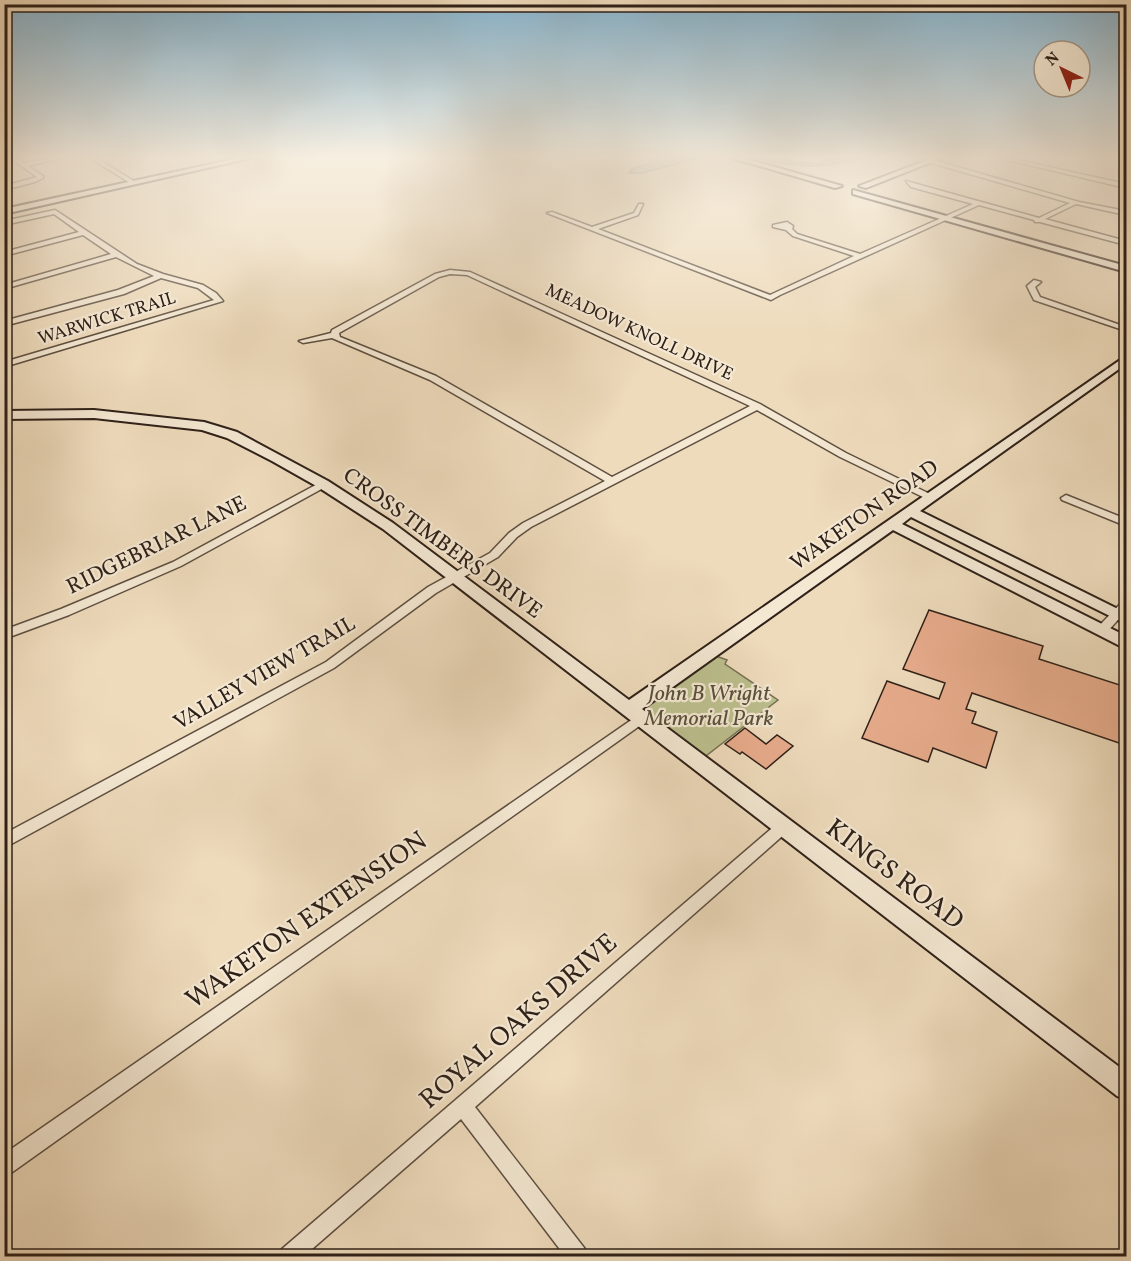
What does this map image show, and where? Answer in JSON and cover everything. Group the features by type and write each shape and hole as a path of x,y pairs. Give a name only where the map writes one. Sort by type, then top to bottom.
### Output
{"street":[{"path":"18,217 22,219"},
{"path":"4,223 32,217"},
{"path":"62,217 118,254 160,276"},
{"path":"560,217 771,298 777,292 946,218"},
{"path":"593,229 628,217"},
{"path":"942,217 1126,269"},
{"path":"1022,217 1126,243"},
{"path":"1037,221 1046,217"},
{"path":"788,229 789,232 799,236 860,256"},
{"path":"4,254 85,232"},
{"path":"4,287 118,254"},
{"name":"MEADOW KNOLL DRIVE","path":"303,341 334,335 343,327 438,276 450,272 468,273 757,406 843,455 929,496"},
{"path":"4,324 122,292 160,276"},
{"name":"WARWICK TRAIL","path":"4,365 219,301 212,292 194,283 160,276"},
{"path":"1037,282 1031,286 1037,298 1126,329"},
{"path":"334,335 434,378 612,481"},
{"name":"WAKETON ROAD","path":"634,714 929,496 1126,360"},
{"name":"VALLEY VIEW TRAIL","path":"4,842 330,665 392,622 432,590 494,555 513,535 527,525 757,406"},
{"name":"CROSS TIMBERS DRIVE","path":"4,415 94,414 204,426 232,435 322,484 388,526 634,714"},
{"name":"RIDGEBRIAR LANE","path":"4,635 65,612 177,564 322,484"},
{"path":"1066,498 1126,524"},
{"path":"910,511 1124,613 1102,630"},
{"path":"892,524 1126,643"},
{"name":"KINGS ROAD","path":"634,714 1126,1087"},
{"name":"WAKETON EXTENSION","path":"4,1166 634,714"},
{"name":"ROYAL OAKS DRIVE","path":"289,1257 783,827"},
{"path":"463,1107 578,1257"}],"green space":[{"name":"John B Wright Memorial Park","path":"716,656 727,660 725,664 778,700 702,759 643,708"}],"building":[{"path":"929,610 1043,646 1039,659 1126,687 1126,719 1122,744 972,693 966,709 976,712 972,723 997,732 986,768 933,748 928,762 862,738 887,681 939,699 945,683 903,669"},
{"path":"745,728 766,744 777,735 793,746 766,769 742,752 740,754 725,744"}]}
